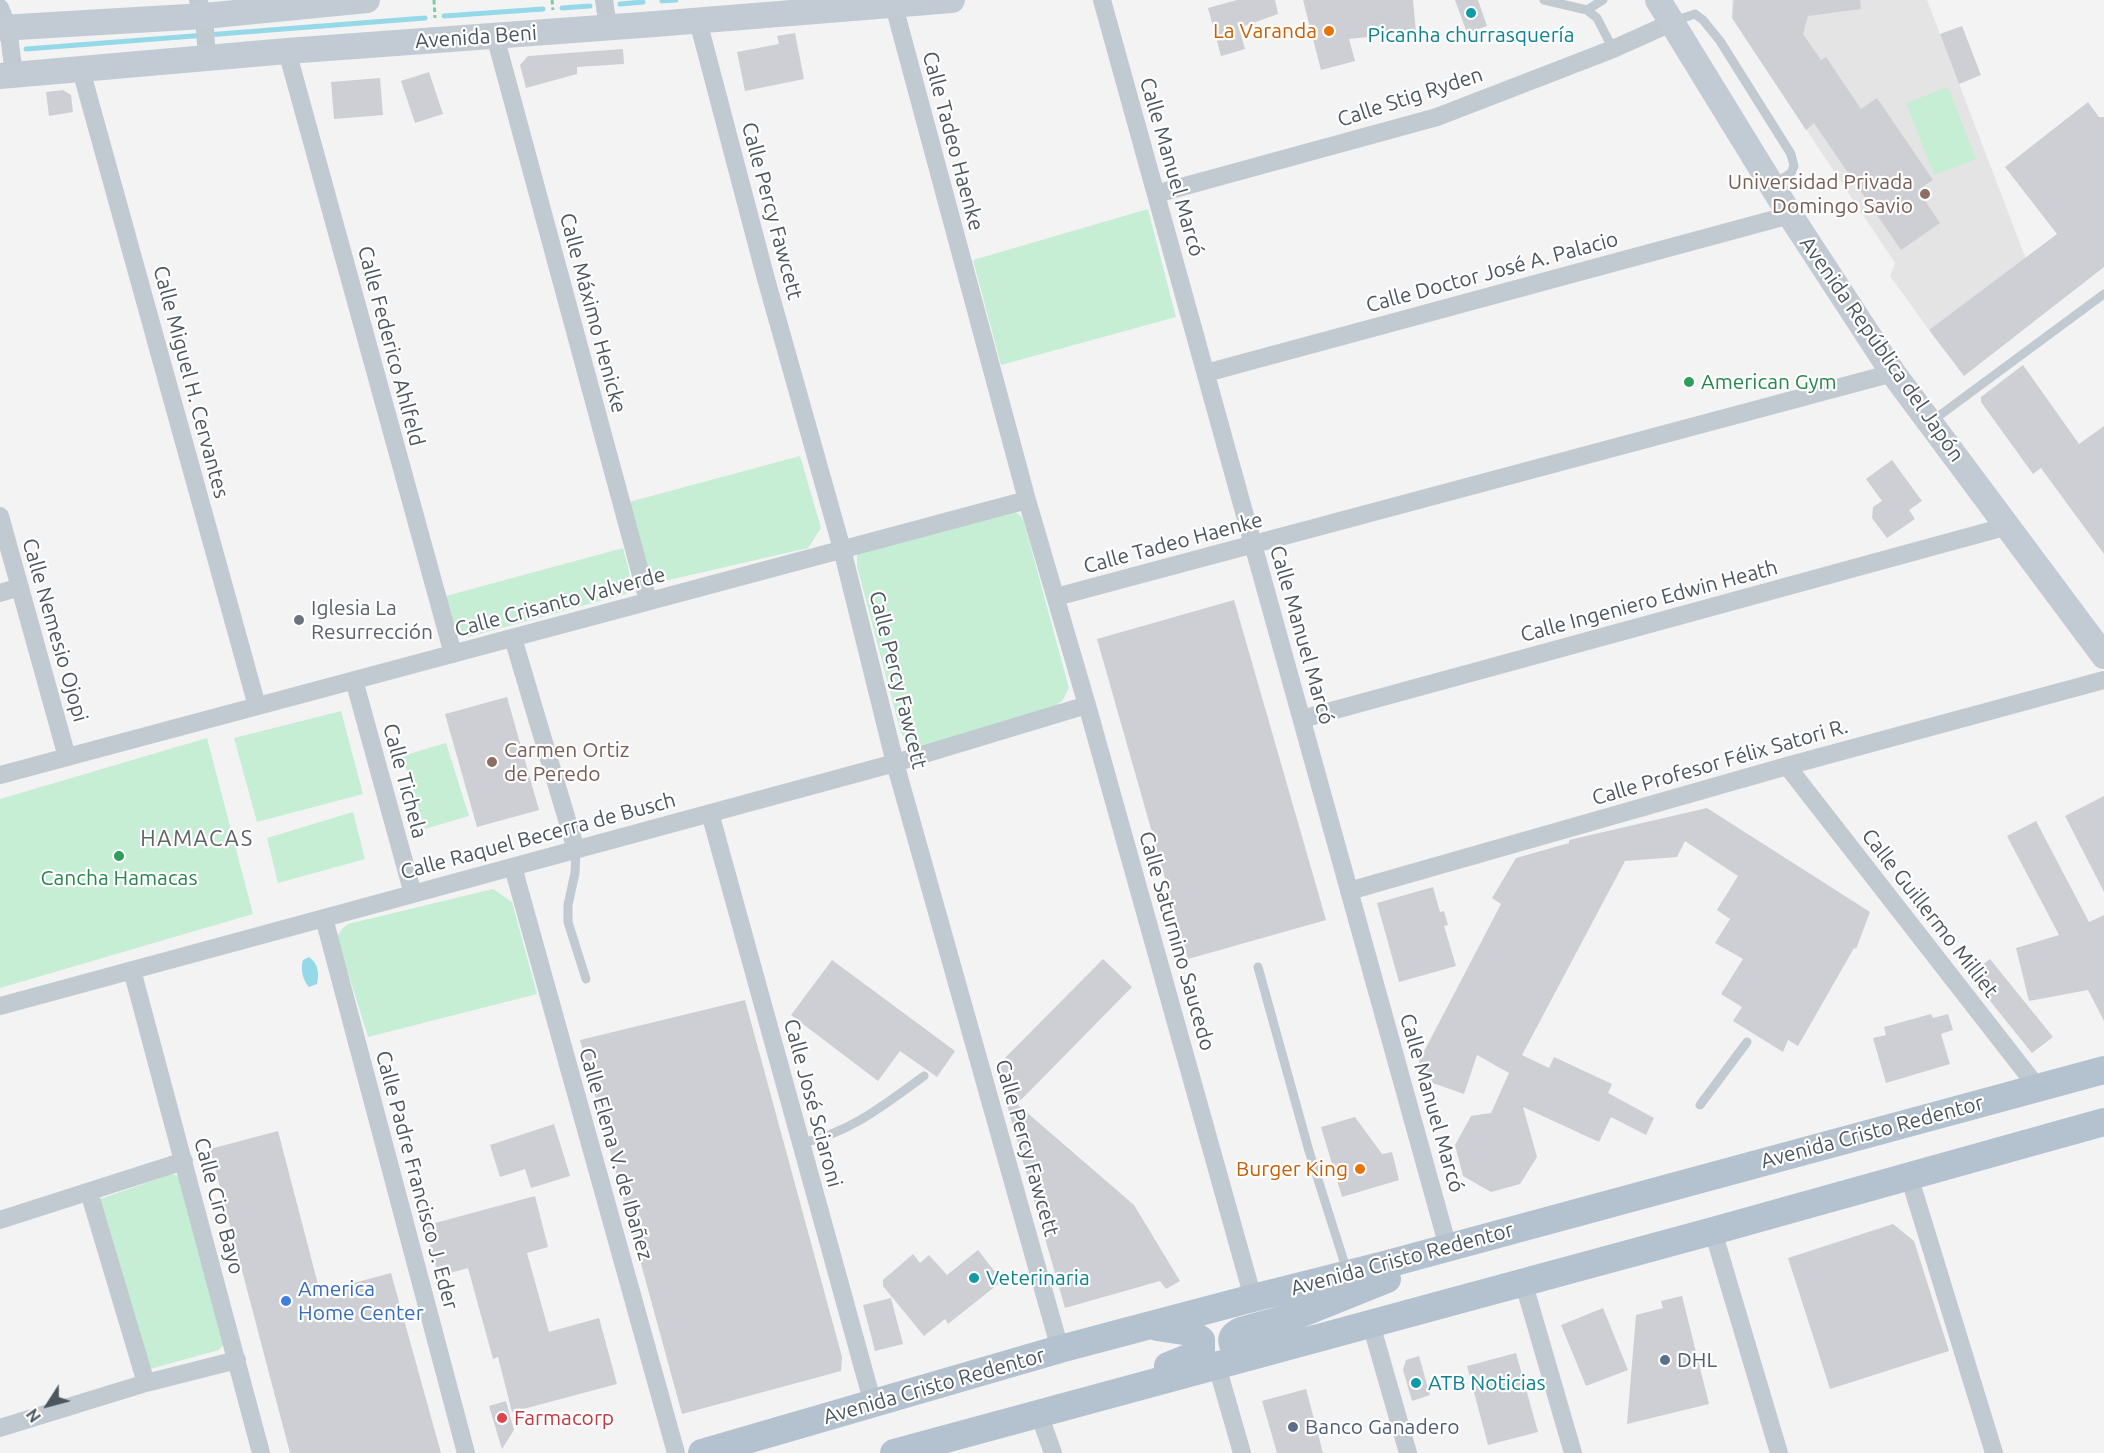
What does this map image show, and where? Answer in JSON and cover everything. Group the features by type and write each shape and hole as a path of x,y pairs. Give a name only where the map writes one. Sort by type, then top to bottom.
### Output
{"main road":[{"name":"Avenida Cristo Redentor","path":"702,1453 1060,1349 2104,1070"},
{"path":"894,1453 1713,1231 2104,1122"},
{"path":"1280,1349 1246,1354 1237,1351 1232,1344 1232,1339 1241,1331 1295,1316 1385,1280 1436,1250"},
{"path":"1011,1421 1034,1409 1094,1387 1178,1364 1201,1350 1201,1340 1190,1332 1173,1328 1145,1327"}],"street":[{"name":"Avenida Beni","path":"7,75 81,70 204,28 367,0"},
{"path":"604,0 608,27"},
{"name":"Avenida Beni","path":"3,21 204,28 287,51 698,21 796,6 894,6 952,0"},
{"name":"Calle Manuel Marcó","path":"1102,0 1349,891 1436,1250"},
{"name":"Avenida República del Japón","path":"1658,0 1790,214 1893,373 2104,656"},
{"name":"Calle Tadeo Haenke","path":"894,6 1027,500 1056,597 1893,373"},
{"path":"3,21 7,75"},
{"name":"Calle Percy Fawcett","path":"698,21 766,279 842,549 895,763 1060,1349"},
{"name":"Calle Stig Ryden","path":"1156,194 1437,117 1613,49 1671,23"},
{"name":"Calle Máximo Henicke","path":"495,36 648,601"},
{"name":"Calle Federico Ahlfeld","path":"287,51 453,654"},
{"name":"Calle Miguel H. Cervantes","path":"81,70 257,706"},
{"name":"Calle Doctor José A. Palacio","path":"1206,373 1790,214"},
{"name":"Calle Crisanto Valverde","path":"0,775 1027,500"},
{"name":"Calle Nemesio Ojopi","path":"0,516 67,757"},
{"name":"Calle Ingeniero Edwin Heath","path":"1302,719 2008,526"},
{"path":"0,593 20,588"},
{"name":"Calle Saturnino Saucedo","path":"1056,597 1253,1298"},
{"path":"513,638 576,850"},
{"name":"Calle Tichela","path":"354,680 413,894"},
{"name":"Calle Profesor Félix Satori R.","path":"1349,891 1787,766 2104,680"},
{"name":"Calle Raquel Becerra de Busch","path":"0,1006 895,763 1087,705"},
{"name":"Calle Guillermo Milliet","path":"1787,766 2038,1088"},
{"name":"Calle José Sciaroni","path":"710,813 873,1404"},
{"name":"Calle Elena V. de Ibañez","path":"513,867 676,1453"},
{"name":"Calle Padre Francisco J. Eder","path":"324,918 466,1453"},
{"name":"Calle Ciro Bayo","path":"132,970 261,1453"},
{"path":"0,1220 184,1161"},
{"path":"1908,1176 1941,1276 1994,1453"},
{"path":"90,1192 146,1383"},
{"path":"1713,1231 1779,1453"},
{"path":"1522,1281 1573,1453"},
{"path":"1371,1324 1407,1453"},
{"path":"0,1428 146,1383 237,1360"},
{"path":"1217,1366 1242,1453"},
{"path":"1039,1414 1053,1453"}],"lane":[{"path":"1544,0 1587,10 1597,18 1613,49"},
{"path":"1587,10 1603,0"},
{"path":"1930,423 2104,294"},
{"path":"576,850 575,873 568,905 568,922 586,979"},
{"path":"1258,968 1309,1151 1348,1273"},
{"path":"1700,1105 1747,1042"},
{"path":"801,1143 818,1140 846,1128 875,1111 924,1076"}],"shaded area":[{"name":"Universidad Privada Domingo Savio","path":"1732,0 1927,0 2026,259 1929,330 1890,276 1895,263 1732,18"}],"green space":[{"path":"1948,87 1976,159 1934,175 1906,103"},
{"path":"1148,209 1176,317 1001,365 973,260"},
{"path":"800,456 821,528 808,548 660,582 651,577 646,570 629,502"},
{"path":"1015,512 1024,522 1069,688 1063,700 1054,707 915,750 907,745 900,730 857,566 857,556 862,550"},
{"path":"623,548 630,577 626,594 468,637 460,635 454,627 446,596"},
{"path":"341,711 363,794 257,822 234,738"},
{"name":"Cancha Hamacas","path":"207,738 253,914 0,988 0,799"},
{"path":"446,743 469,816 425,829 402,756"},
{"path":"353,812 365,859 278,883 267,838"},
{"path":"493,889 512,902 537,994 368,1037 337,937 342,929 348,924"},
{"path":"172,1174 182,1177 229,1338 219,1350 150,1369 97,1200"}],"water":[{"path":"309,957 318,969 318,977 317,984 309,987 302,967 303,960"}],"building":[{"path":"1237,0 1275,0 1278,14 1239,28 1245,49 1221,56 1208,8"},
{"path":"1303,0 1413,0 1416,32 1349,39 1355,61 1321,70"},
{"name":"Picanha churrasquería","path":"1455,0 1478,0 1487,26 1467,33"},
{"path":"1734,0 1860,0 1861,9 1808,16 1803,34 1821,60 1826,57 1861,109 1877,98 1933,180 1918,190 1940,223 1901,250 1814,123 1806,130 1732,18"},
{"path":"1962,26 1981,75 1959,84 1940,34"},
{"path":"795,33 804,79 745,91 737,52 779,44 777,36"},
{"path":"623,49 624,64 577,67 577,74 526,88 520,65 528,56"},
{"path":"429,72 443,114 415,123 401,81"},
{"path":"380,78 383,115 334,119 331,82"},
{"path":"63,90 71,95 73,112 49,116 46,92"},
{"path":"2088,102 2099,117 2104,117 2104,267 1964,376 1929,330 2057,234 2005,167"},
{"path":"2023,365 2079,444 2104,426 2104,554 2041,468 2033,474 1981,402 1981,397"},
{"path":"1892,460 1922,501 1909,510 1915,519 1887,538 1872,518 1873,507 1882,501 1866,479"},
{"path":"1234,600 1326,920 1188,959 1097,639"},
{"name":"Carmen Ortiz de Peredo","path":"507,697 539,810 477,827 445,714"},
{"path":"2104,796 2104,892 2065,816"},
{"path":"1707,808 1870,912 1856,949 1854,948 1798,1046 1788,1040 1783,1052 1733,1021 1742,1007 1721,994 1743,959 1715,943 1730,919 1717,910 1738,876 1685,841 1677,857 1625,861 1522,1055 1549,1068 1554,1057 1612,1084 1608,1093 1654,1118 1646,1135 1611,1117 1599,1142 1523,1107 1537,1157 1520,1184 1491,1192 1463,1176 1455,1145 1471,1116 1491,1113 1509,1073 1477,1055 1464,1094 1424,1080 1419,1061 1501,904 1492,898 1516,858 1569,843 1569,840"},
{"path":"2036,821 2089,922 2104,915 2104,1021 2088,990 2029,1001 2016,948 2059,935 2007,836"},
{"path":"1433,887 1440,912 1444,911 1448,925 1444,926 1456,966 1399,982 1377,903"},
{"path":"1103,959 1132,987 1017,1104 1134,1205 1180,1281 1166,1289 1160,1281 1065,1308 996,1067"},
{"path":"1990,959 2053,1037 2032,1053 1969,975"},
{"path":"832,960 955,1051 937,1077 900,1051 878,1081 791,1015"},
{"path":"745,1000 842,1357 841,1371 682,1414 580,1040"},
{"path":"1931,1014 1933,1018 1948,1014 1953,1030 1941,1034 1950,1064 1886,1083 1873,1038 1886,1035 1884,1027"},
{"name":"Burger King","path":"1355,1117 1382,1154 1392,1152 1399,1180 1342,1197 1321,1127"},
{"path":"554,1124 570,1176 531,1188 525,1169 500,1177 490,1145"},
{"name":"America Home Center","path":"278,1131 320,1292 391,1273 441,1453 290,1453 210,1149"},
{"path":"535,1196 548,1247 527,1253 549,1332 599,1318 617,1384 512,1412 498,1357 493,1359 468,1268 439,1276 424,1226"},
{"path":"1893,1224 1914,1241 1949,1351 1830,1389 1788,1258"},
{"path":"978,1250 1002,1281 948,1324 945,1319 924,1336 883,1286 883,1280 913,1254 920,1263 929,1255 947,1275"},
{"name":"DHL","path":"1682,1296 1709,1404 1627,1424 1636,1315 1663,1308 1661,1301"},
{"path":"891,1298 903,1344 875,1351 863,1305"},
{"path":"1603,1308 1628,1370 1586,1386 1561,1325"},
{"path":"1516,1353 1538,1432 1488,1445 1467,1366"},
{"name":"ATB Noticias","path":"1419,1356 1430,1395 1412,1401 1403,1370 1406,1360"},
{"name":"Banco Ganadero","path":"1306,1389 1323,1453 1277,1453 1262,1401"},
{"name":"Farmacorp","path":"506,1401 514,1430 502,1449 489,1406"}],"waterway":[{"path":"662,1 676,0"},
{"path":"620,4 643,2"},
{"path":"562,8 590,6"},
{"path":"444,16 543,9"},
{"path":"26,49 425,18"}],"place":[{"name":"Picanha churrasquería","path":"1471,13"},
{"name":"La Varanda","path":"1329,31"},
{"name":"Universidad Privada Domingo Savio","path":"1925,194"},
{"name":"American Gym","path":"1689,382"},
{"name":"Iglesia La Resurrección","path":"299,620"},
{"name":"Carmen Ortiz de Peredo","path":"492,762"},
{"name":"Cancha Hamacas","path":"119,856"},
{"name":"Burger King","path":"1360,1169"},
{"name":"Veterinaria","path":"974,1278"},
{"name":"America Home Center","path":"286,1301"},
{"name":"DHL","path":"1665,1360"},
{"name":"ATB Noticias","path":"1416,1383"},
{"name":"Farmacorp","path":"502,1418"},
{"name":"Banco Ganadero","path":"1293,1427"}],"district":[{"name":"HAMACAS","path":"197,839"}]}
